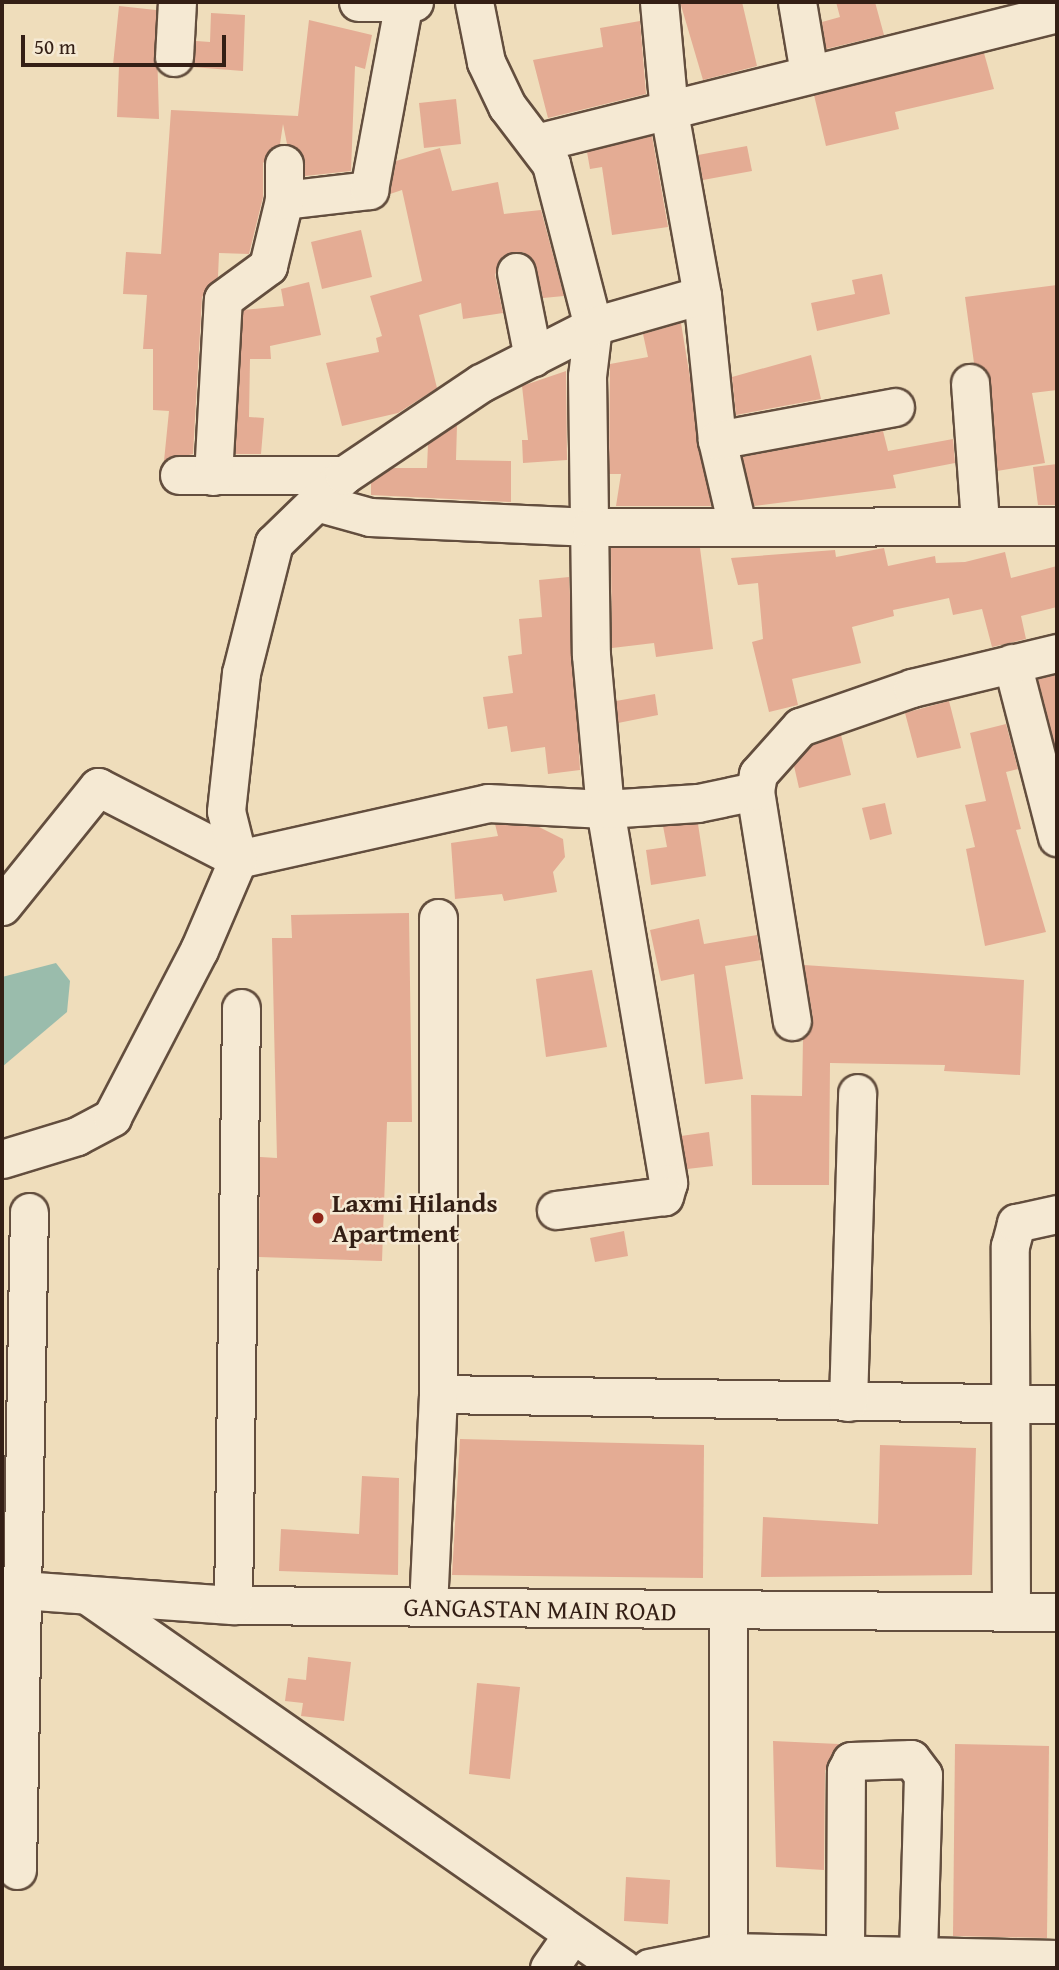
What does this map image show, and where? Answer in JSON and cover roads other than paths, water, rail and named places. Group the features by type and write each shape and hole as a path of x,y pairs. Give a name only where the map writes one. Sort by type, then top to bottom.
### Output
{"street":[{"path":"174,57 177,2"},
{"path":"344,475 196,476 223,299 268,266 284,182 369,190 409,4 358,2"},
{"path":"474,2 486,62 507,106 551,163 565,206 593,326 587,376 591,656 605,810 668,1183 664,1196 556,1210"},
{"path":"659,2 669,112 702,295 717,440 737,525"},
{"path":"797,2 809,73"},
{"path":"536,143 669,112 809,73 1057,13"},
{"path":"516,272 533,357"},
{"path":"2,1159 78,1136 112,1117 238,859 226,811 248,636 274,543 344,475 481,383 593,326 702,295"},
{"path":"970,383 980,523"},
{"path":"717,440 895,408"},
{"path":"316,502 370,517 591,527 980,523 1057,526"},
{"path":"792,1021 755,791 758,774 800,727 912,688 1057,653"},
{"path":"1012,663 1057,837"},
{"path":"2,906 98,787 238,859 488,803 605,810 755,791"},
{"path":"428,1607 438,1394 438,918"},
{"path":"233,1605 241,1008"},
{"path":"848,1402 857,1093"},
{"path":"17,1870 29,1212"},
{"path":"1011,1611 1013,1402 1010,1246 1016,1223 1057,1214"},
{"path":"438,1394 1057,1404"},
{"name":"GANGASTAN MAIN ROAD","path":"22,1590 90,1597 233,1605 728,1612 1057,1612"},
{"path":"90,1597 622,1968"},
{"path":"728,1612 729,1952"},
{"path":"845,1941 848,1765 911,1759 923,1775 918,1942"},
{"path":"549,1968 572,1935"},
{"path":"649,1968 729,1952 845,1941 918,1942 1057,1959"}],"place":[{"name":"Laxmi Hilands Apartment","path":"318,1218"}]}
